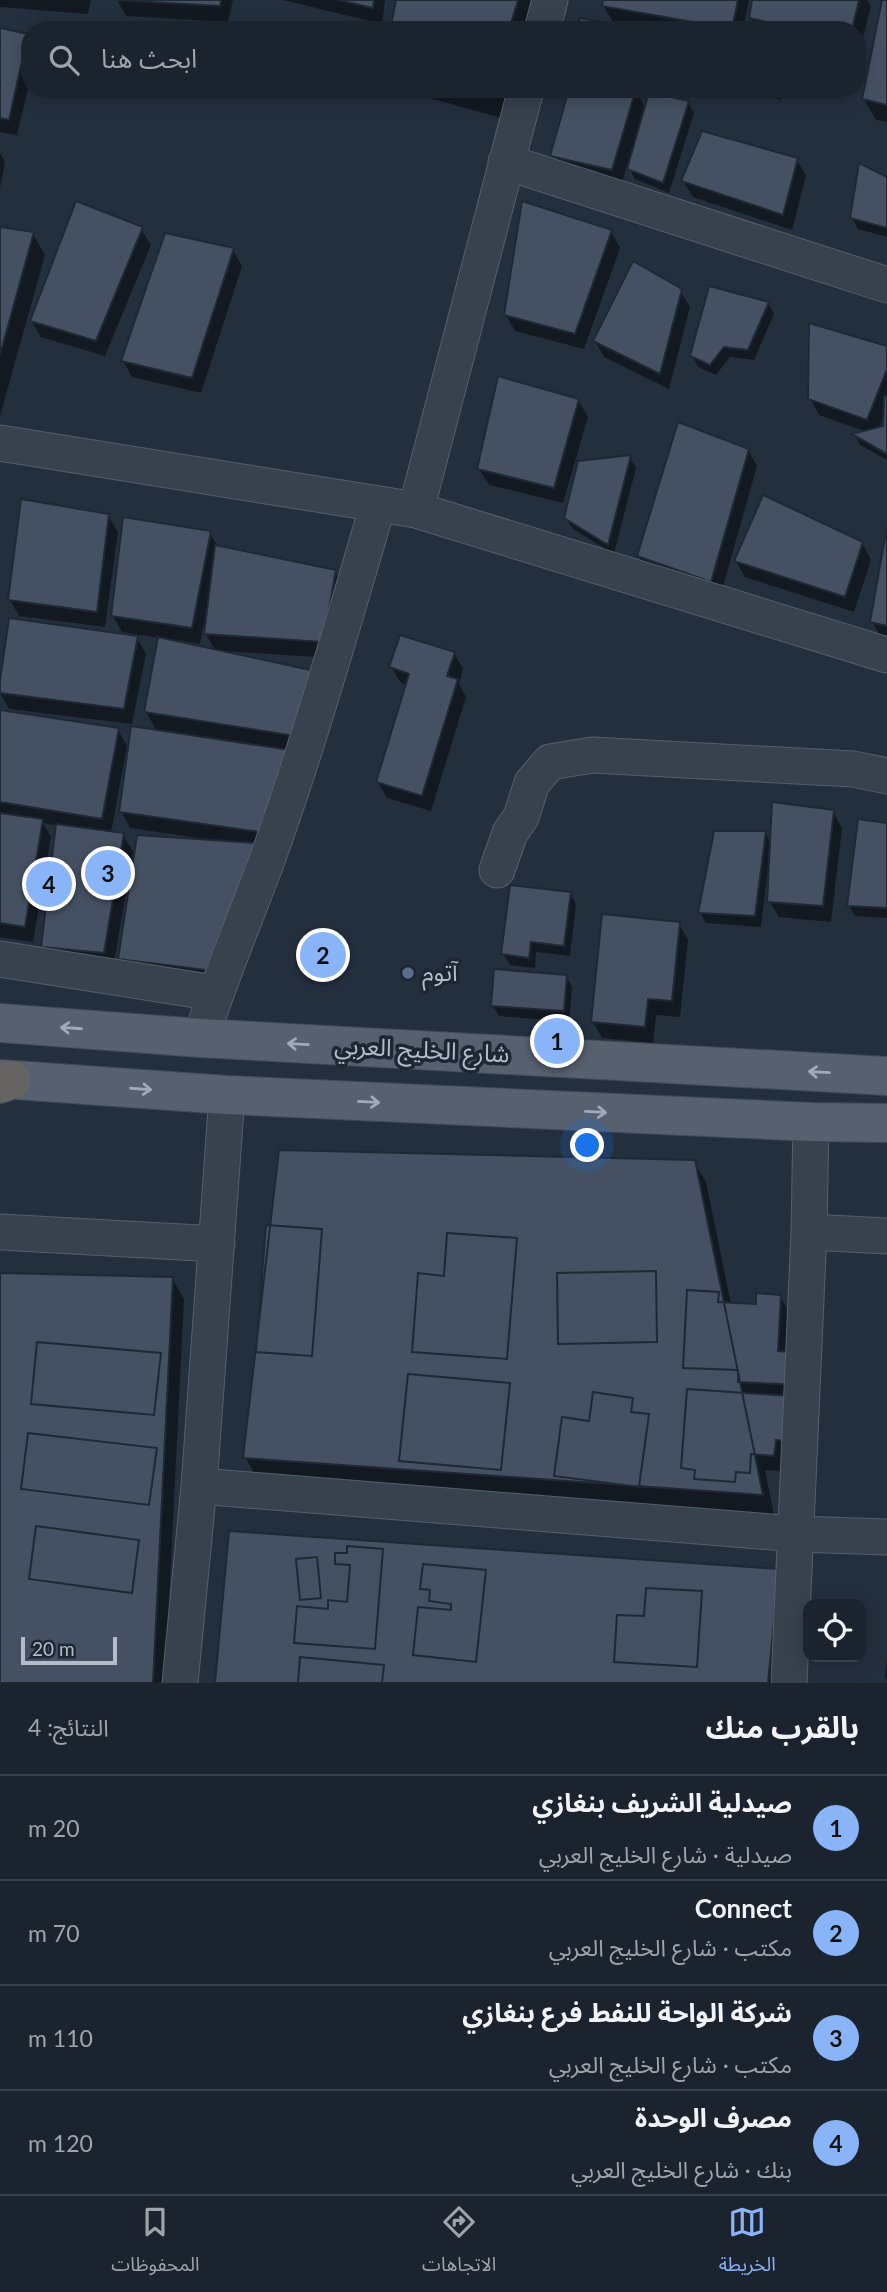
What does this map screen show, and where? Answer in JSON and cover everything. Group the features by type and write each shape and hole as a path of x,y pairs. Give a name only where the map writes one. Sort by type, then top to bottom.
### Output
{"main road":[{"name":"شارع الخليج العربي","path":"0,1023 201,1038 887,1076"},
{"path":"4,1081 227,1095 811,1122 887,1123"}],"street":[{"path":"544,21 550,0"},
{"path":"416,510 524,98"},
{"path":"506,163 887,285"},
{"path":"0,443 416,510 887,655"},
{"path":"201,1038 215,993 270,852 319,709 378,505"},
{"path":"497,870 510,832 521,817 532,783 550,762 592,755 853,769 887,776"},
{"path":"0,959 215,993"},
{"path":"180,1683 199,1486 227,1095"},
{"path":"789,1683 809,1232 811,1122"},
{"path":"0,1231 217,1244"},
{"path":"809,1232 887,1236"},
{"path":"199,1486 797,1534 887,1538"}],"building":[{"path":"115,0 221,0 220,6"},
{"path":"338,0 374,0 373,8"},
{"path":"396,0 518,0 512,21 392,21"},
{"path":"603,0 738,0 734,21 687,21 602,6"},
{"path":"752,0 859,0 854,21 762,21 749,18"},
{"path":"882,0 887,0 887,105 862,99 866,98 866,79"},
{"path":"0,28 21,32 21,66 9,120 0,118"},
{"path":"566,98 633,98 612,170 550,156"},
{"path":"647,98 689,101 663,183 627,169"},
{"path":"702,131 798,158 783,215 681,181"},
{"path":"859,163 887,177 887,228 850,218"},
{"path":"76,201 143,227 96,341 30,321"},
{"path":"522,201 612,230 575,334 504,315"},
{"path":"0,227 34,232 0,355"},
{"path":"165,233 234,248 192,378 121,361"},
{"path":"633,261 682,289 660,374 593,341"},
{"path":"709,286 769,302 748,350 724,347 710,365 690,356"},
{"path":"809,323 887,346 887,369 867,420 808,399"},
{"path":"498,376 579,399 554,488 477,469"},
{"path":"884,396 887,396 887,454 852,434 883,426"},
{"path":"678,422 749,449 711,582 637,556"},
{"path":"631,455 608,545 564,518 578,461"},
{"path":"763,495 863,542 845,597 734,561"},
{"path":"21,499 109,514 97,612 8,600"},
{"path":"123,517 211,531 192,628 111,616"},
{"path":"887,526 887,626 870,622"},
{"path":"215,545 336,570 323,642 204,634"},
{"path":"9,618 138,636 124,709 0,693"},
{"path":"400,635 455,652 447,676 458,679 422,796 376,782 409,674 389,667"},
{"path":"158,637 315,671 295,736 144,712"},
{"path":"0,710 119,728 102,819 0,802"},
{"path":"131,726 290,750 260,832 119,812"},
{"path":"772,802 834,810 823,906 767,902"},
{"path":"0,813 43,819 25,927 0,923"},
{"path":"858,819 887,823 887,908 847,906"},
{"path":"56,824 124,833 104,953 41,947"},
{"path":"714,831 766,831 755,916 698,913"},
{"path":"137,835 257,843 206,970 118,959"},
{"path":"510,885 571,892 564,946 531,942 529,958 501,954"},
{"path":"602,914 680,922 672,1001 648,999 645,1027 591,1022"},
{"path":"494,969 567,975 564,1011 491,1006"},
{"path":"279,1150 695,1160 763,1495 243,1458"},
{"path":"266,1225 322,1229 312,1356 256,1352"},
{"path":"447,1233 517,1238 507,1359 412,1352 418,1273 444,1276"},
{"path":"656,1271 657,1342 558,1344 557,1273"},
{"path":"0,1273 173,1277 153,1683 0,1683"},
{"path":"687,1290 719,1292 718,1302 756,1304 756,1293 781,1295 778,1351 802,1353 801,1385 738,1382 738,1370 683,1368"},
{"path":"37,1342 161,1353 154,1415 31,1404"},
{"path":"408,1374 510,1383 501,1470 399,1461"},
{"path":"687,1389 790,1396 788,1441 776,1440 774,1456 751,1454 750,1473 736,1472 735,1482 694,1479 695,1470 681,1468"},
{"path":"593,1392 633,1398 631,1412 649,1414 639,1487 554,1476 562,1417 589,1421"},
{"path":"28,1433 157,1448 149,1505 21,1489"},
{"path":"36,1526 139,1540 132,1593 29,1579"},
{"path":"229,1531 779,1569 768,1683 215,1683"},
{"path":"347,1546 383,1549 375,1649 294,1643 297,1606 328,1609 328,1600 347,1602 350,1565 335,1564 335,1553 347,1553"},
{"path":"317,1557 321,1598 300,1600 296,1559"},
{"path":"423,1564 486,1570 476,1662 413,1655 418,1607 451,1610 451,1604 429,1601 430,1590 420,1589"},
{"path":"646,1588 702,1591 697,1667 614,1662 617,1615 644,1616"},
{"path":"300,1657 384,1665 382,1683 298,1683"}],"place":[{"name":"شركة الواحة للنفط فرع بنغازي","path":"108,873"},
{"name":"مصرف الوحدة","path":"49,884"},
{"name":"Connect","path":"323,955"},
{"name":"آتوم","path":"408,973"},
{"name":"صيدلية الشريف بنغازي","path":"557,1041"}]}
